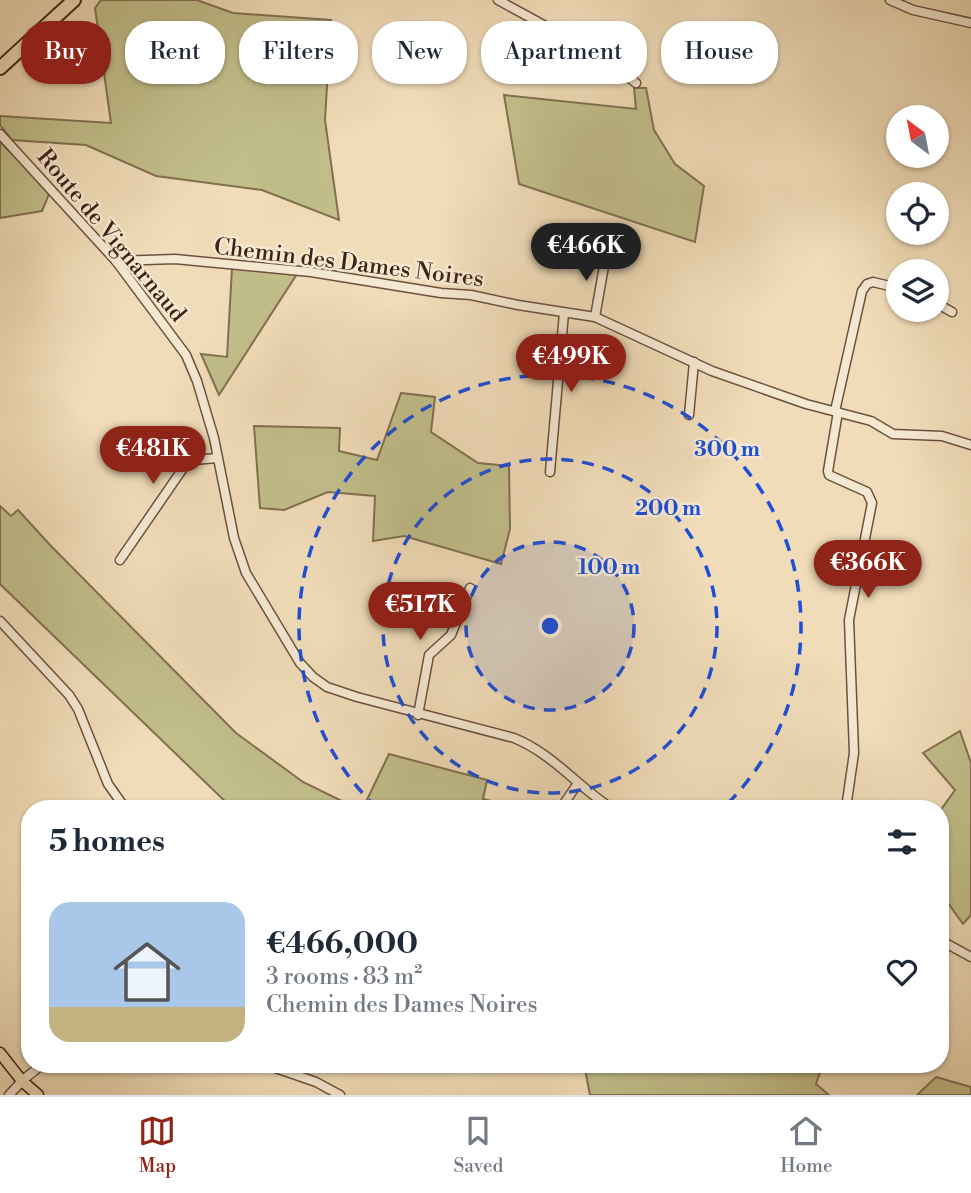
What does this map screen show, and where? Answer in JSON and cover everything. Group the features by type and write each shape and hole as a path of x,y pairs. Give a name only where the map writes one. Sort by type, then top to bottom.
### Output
{"highway":[{"path":"0,57 63,0"},
{"path":"0,68 74,0"}],"main road":[{"path":"0,1053 22,1081 38,1095"}],"street":[{"path":"498,0 536,21"},
{"path":"890,0 914,10 971,23"},
{"name":"Route de Vignarnaud","path":"0,134 116,261 186,355 197,381 234,538 246,573 300,663 327,687 418,715 514,738 535,746 600,800"},
{"path":"595,317 606,255"},
{"name":"Chemin des Dames Noires","path":"116,261 175,259 311,272 441,293 471,295 595,317 750,385 871,421 893,434 942,436 971,445"},
{"path":"847,800 854,752 849,620 872,503 867,492 829,475 828,471 836,412 862,291 867,284 873,282 886,285"},
{"path":"550,472 564,313"},
{"path":"689,415 694,362"},
{"path":"120,560 189,461 217,458"},
{"path":"418,715 429,655 452,635 470,588"},
{"path":"0,621 69,695 86,725 97,761 108,784 119,800"},
{"path":"566,800 578,783"},
{"path":"949,945 971,957"},
{"path":"9,1095 32,1073"},
{"path":"289,1073 340,1095"}],"shaded area":[{"path":"101,0 197,0 233,13 331,20 239,21 239,84 327,84 325,120 339,220 262,190 156,176 86,145 12,140 0,125 0,116 111,123 106,84 111,84 111,21 97,21 95,8"},
{"path":"634,88 646,88 654,130 675,164 704,186 695,242 519,184 504,95 636,109"},
{"path":"0,142 43,184 49,194 42,211 0,218"},
{"path":"232,268 297,274 219,395 201,354 227,357"},
{"path":"401,393 435,397 431,432 478,463 509,466 510,529 501,564 404,536 373,541 375,496 328,492 284,510 260,508 254,426 340,428 339,451 377,460"},
{"path":"0,506 11,516 18,510 236,733 303,782 340,800 224,800 0,584"},
{"path":"960,731 971,763 971,915 963,924 949,905 948,800 955,790 923,753"},
{"path":"389,754 487,780 483,799 487,800 367,800"},
{"path":"586,1073 820,1073 816,1084 829,1095 590,1095"},
{"path":"936,1077 971,1087 971,1095 917,1095"}]}
